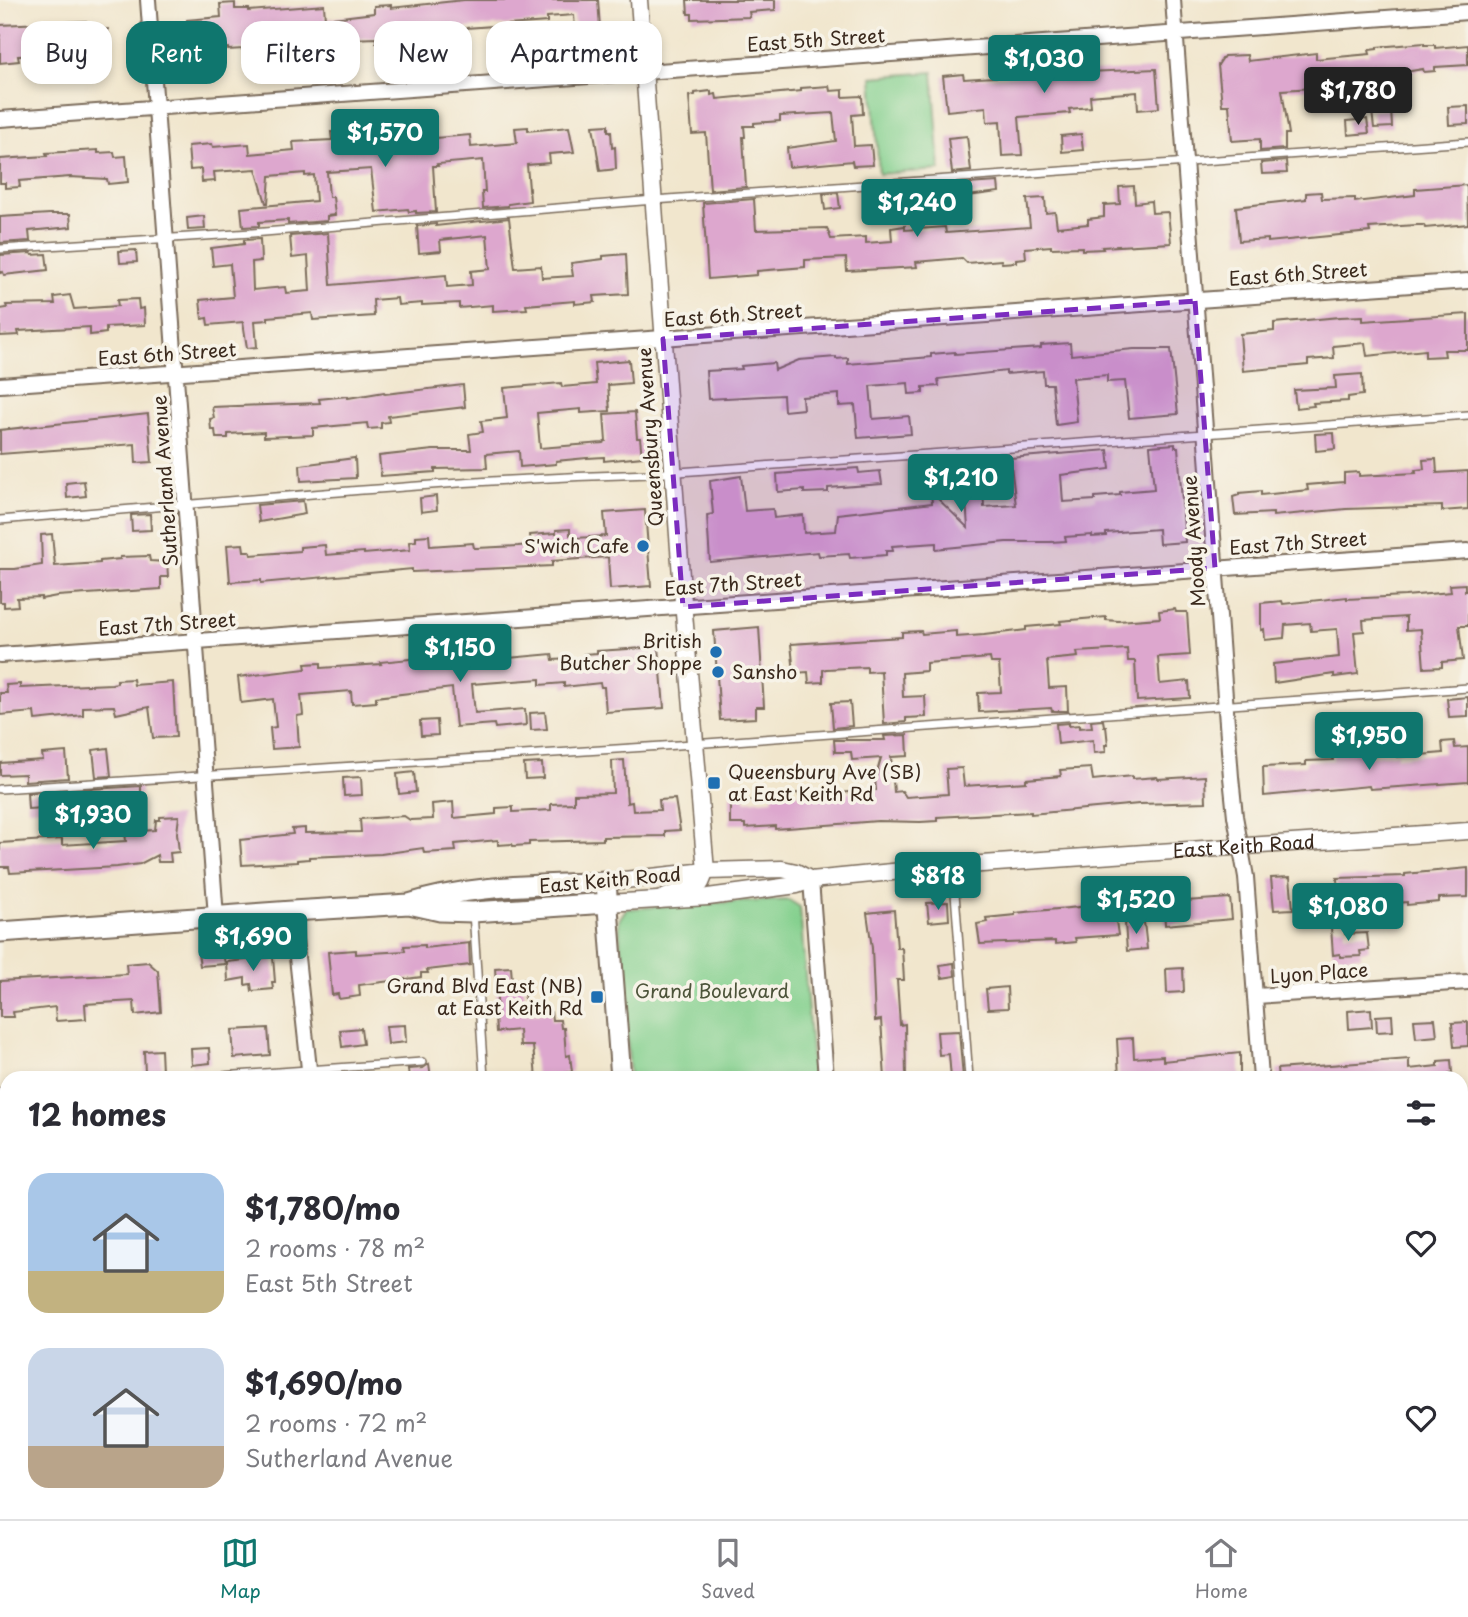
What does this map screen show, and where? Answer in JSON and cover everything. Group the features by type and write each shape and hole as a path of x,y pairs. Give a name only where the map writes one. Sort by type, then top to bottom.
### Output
{"main road":[{"name":"East Keith Road","path":"0,932 409,904 436,895 606,882"},
{"path":"606,882 620,1071"},
{"name":"East Keith Road","path":"409,904 440,911 473,912 607,903"}],"street":[{"name":"Sutherland Avenue","path":"148,0 216,917"},
{"name":"Queensbury Avenue","path":"639,0 641,21"},
{"name":"Moody Avenue","path":"1173,0 1235,816 1247,877 1261,1071"},
{"name":"East 5th Street","path":"662,71 1468,12"},
{"name":"East 5th Street","path":"0,119 486,84"},
{"name":"Queensbury Avenue","path":"646,84 683,607 706,871"},
{"name":"East 6th Street","path":"0,385 1468,281"},
{"name":"East 7th Street","path":"0,655 1468,551"},
{"name":"East Keith Road","path":"607,903 744,892 797,885 811,880 953,866 1468,831"},
{"name":"East Keith Road","path":"606,882 706,871 782,869 796,872 811,880"},
{"path":"659,900 701,884 706,871 720,885 744,892"},
{"path":"811,880 825,1071"},
{"path":"292,911 310,1071"},
{"name":"Lyon Place","path":"1256,996 1468,982"}],"lane":[{"path":"0,249 252,233 654,200 1468,142"},
{"path":"0,520 321,492 441,486 541,477 673,472 1468,415"},
{"path":"0,789 1468,688"},
{"path":"953,866 968,1071"},
{"path":"473,912 484,1071"},
{"path":"338,1071 422,1062"}],"highlighted area":[{"path":"1195,301 1215,568 683,607 663,339"}],"green space":[{"path":"933,72 940,170 879,174 872,77"},
{"name":"Grand Boulevard","path":"789,900 800,907 812,1071 629,1071 619,920 626,909"}],"building":[{"path":"464,0 598,0 600,21 574,21 574,15 547,17 547,21 486,21 486,27 472,28 472,21 374,21 374,38 360,39 360,21 241,21 241,49 228,50 227,21 187,21 221,17 220,4 235,3 235,9 249,11 324,5 325,19 374,13 374,6 391,5 391,8"},
{"path":"687,0 775,0 775,10 749,12 750,17 692,19 692,14 688,14"},
{"path":"21,24 19,61 0,63 0,25"},
{"path":"1424,43 1435,45 1435,48 1468,45 1468,65 1435,67 1435,71 1424,72 1423,69 1399,73 1400,90 1384,91 1384,85 1339,88 1338,80 1313,83 1313,88 1282,90 1289,134 1285,134 1285,149 1260,151 1260,139 1232,141 1229,105 1222,105 1218,65 1224,56 1247,55 1248,61 1316,53 1316,59 1370,54 1369,50 1377,47"},
{"path":"1087,67 1088,72 1156,69 1159,108 1138,110 1137,92 1090,96 1091,107 1069,109 1070,113 1019,117 1022,155 1002,156 1000,121 987,122 986,107 947,111 943,76 963,74 964,79"},
{"path":"829,86 830,91 843,90 843,97 862,96 863,114 852,115 854,146 871,145 873,165 853,166 852,161 789,167 787,148 836,141 833,113 780,116 780,121 744,126 746,187 710,190 706,133 692,134 689,96 711,91 711,95 716,94 717,99"},
{"path":"1468,106 1468,124 1449,125 1448,107"},
{"path":"1391,109 1392,127 1374,128 1372,111"},
{"path":"1367,119 1369,133 1348,135 1347,121"},
{"path":"608,125 612,148 615,147 616,169 600,171 593,126"},
{"path":"528,127 528,131 569,127 574,152 549,154 550,163 527,165 530,201 508,206 483,208 483,160 433,166 436,212 416,213 409,212 408,209 376,212 371,169 327,172 329,197 333,197 335,215 327,216 327,221 288,224 288,220 259,222 259,226 243,227 241,208 316,201 314,175 305,176 305,173 270,176 266,203 256,169 214,172 215,181 202,182 201,169 190,170 188,146 249,144 250,154 294,150 293,142 332,140 331,132 359,131 373,138 470,135 471,147 517,143 515,128"},
{"path":"1081,134 1083,150 1062,152 1061,136"},
{"path":"967,136 971,171 952,173 948,138"},
{"path":"98,150 98,153 114,152 115,157 126,156 128,182 108,184 107,179 70,177 19,181 20,187 5,188 5,183 0,183 0,159"},
{"path":"1286,161 1287,173 1262,174 1261,163"},
{"path":"998,182 999,192 952,198 951,185"},
{"path":"1467,185 1468,224 1425,228 1424,225 1417,225 1369,228 1370,232 1268,242 1268,239 1239,241 1236,207 1306,199 1306,193 1321,192 1322,199 1355,198 1355,202 1415,195 1415,189"},
{"path":"1134,186 1135,203 1151,201 1152,213 1168,212 1171,243 1082,250 1082,247 1025,248 1026,258 1016,259 1016,262 1002,263 1001,260 967,263 962,258 916,262 917,267 847,271 846,258 805,260 805,267 708,279 703,203 754,199 756,230 827,228 831,239 866,237 866,243 892,241 891,228 905,226 905,230 945,227 946,233 1030,227 1027,199 1045,198 1046,213 1055,212 1057,227 1088,224 1088,219 1104,217 1104,205 1120,204 1119,187"},
{"path":"838,193 840,208 825,210 823,194"},
{"path":"70,214 71,227 29,231 30,241 0,243 0,217"},
{"path":"204,216 205,229 188,230 187,218"},
{"path":"509,218 515,268 541,266 542,278 573,276 571,263 626,254 628,294 594,296 595,302 526,305 527,309 493,311 493,305 459,308 459,303 398,305 397,298 373,300 374,316 313,320 312,313 268,317 268,320 255,321 257,347 247,348 243,322 208,325 207,318 202,319 200,300 233,297 230,264 213,266 211,248 260,239 261,261 252,262 253,290 285,287 286,293 310,291 308,256 292,258 290,236 328,233 331,285 446,275 447,287 472,285 471,271 490,269 487,235 440,240 441,251 419,253 417,226"},
{"path":"136,250 137,262 120,263 119,251"},
{"path":"46,254 48,270 4,275 3,272 0,273 0,255"},
{"path":"70,295 74,309 118,306 117,300 138,299 139,309 144,308 145,325 106,327 106,333 90,335 90,327 18,331 19,335 0,336 0,309 7,308 6,305 55,304 54,297"},
{"path":"1468,314 1468,350 1444,350 1445,356 1425,357 1425,350 1367,356 1365,343 1333,346 1334,358 1308,360 1308,365 1243,371 1240,334 1274,331 1274,323 1340,317 1363,316 1363,321"},
{"path":"1070,343 1071,355 1134,349 1171,349 1178,414 1129,418 1125,381 1107,382 1107,375 1073,378 1077,422 1056,425 1052,384 1044,384 1043,371 1006,374 1006,371 938,379 939,386 923,387 923,393 909,394 908,383 870,386 873,419 909,416 911,434 858,438 855,405 839,406 839,394 802,397 803,409 784,411 783,395 708,399 706,371 742,369 741,366 774,363 775,370 799,360 836,357 848,358 848,364 931,357 931,354 955,352 1041,348 1041,345"},
{"path":"629,360 631,383 608,385 610,411 581,413 581,409 537,413 540,448 603,443 606,441 604,414 635,412 642,457 604,461 604,457 587,458 520,467 519,451 486,454 487,468 435,469 435,472 381,476 379,456 433,450 471,450 469,434 483,432 481,421 507,418 504,388 561,383 562,387 596,384 594,363"},
{"path":"1362,374 1363,395 1348,397 1348,401 1313,403 1314,406 1296,408 1294,390 1336,388 1335,376"},
{"path":"463,385 465,407 388,416 389,422 381,423 381,428 368,429 367,423 313,428 313,435 264,437 264,432 228,434 228,438 216,438 215,430 211,430 210,419 214,418 212,407 320,403 319,399"},
{"path":"148,414 152,462 136,463 135,444 0,454 0,430"},
{"path":"1334,433 1335,449 1316,451 1315,434"},
{"path":"1175,444 1175,447 1178,447 1185,542 1159,544 1158,529 1106,533 1106,536 1065,537 1066,541 1006,542 936,549 936,543 892,546 893,551 886,551 886,555 850,558 849,554 819,556 818,552 710,562 707,515 713,514 710,481 741,476 745,511 773,509 774,518 803,515 804,533 836,531 838,514 932,503 931,492 968,528 964,471 982,470 984,507 1016,505 1010,458 1108,450 1110,469 1061,475 1063,502 1095,500 1095,497 1120,495 1120,492 1154,489 1150,446"},
{"path":"355,458 356,478 301,481 300,465"},
{"path":"1436,459 1437,473 1468,471 1468,509 1442,511 1442,506 1346,509 1273,516 1273,513 1235,515 1233,497 1239,493 1261,491 1261,495 1308,490 1307,485 1344,482 1344,473 1359,472 1359,476 1416,473 1415,470 1424,469 1423,460"},
{"path":"858,468 859,473 880,471 882,484 828,488 828,492 778,492 777,474"},
{"path":"84,481 86,496 67,498 66,483"},
{"path":"436,496 437,510 421,512 420,498"},
{"path":"303,501 305,514 259,522 257,505"},
{"path":"645,510 651,586 610,589 608,557 552,561 552,566 412,572 412,569 261,583 261,580 230,582 227,545 243,544 244,551 250,551 251,555 300,551 300,547 325,545 326,555 364,554 410,550 409,542 416,541 416,536 429,535 430,546 473,543 474,548 531,545 530,535 556,533 556,530 570,529 570,535 575,535 576,538 606,536 604,513"},
{"path":"150,514 151,530 132,531 131,515"},
{"path":"52,534 55,566 149,556 150,561 167,562 168,577 161,577 161,589 41,599 17,598 18,606 4,607 4,602 0,602 0,569 42,565 41,535"},
{"path":"1465,584 1465,591 1468,591 1468,626 1459,626 1463,660 1442,662 1442,667 1424,668 1421,629 1406,630 1406,617 1363,620 1364,631 1354,632 1358,674 1334,677 1334,674 1274,683 1273,664 1339,657 1337,629 1311,631 1310,623 1285,625 1284,638 1265,640 1264,629 1261,630 1261,603 1282,601 1283,604 1347,597 1451,592 1450,585"},
{"path":"1175,609 1176,612 1187,612 1190,655 1158,657 1160,684 1189,681 1190,698 1137,701 1135,661 1128,661 1127,649 1077,652 1078,657 1047,660 1049,688 1067,687 1068,711 1052,711 1051,708 979,712 978,693 1001,692 999,663 991,663 990,658 926,663 926,671 902,673 903,697 925,696 926,717 906,718 906,722 884,724 881,671 867,672 867,667 826,669 823,670 823,682 809,683 808,672 794,673 791,644 902,637 902,632 921,631 922,634 956,631 956,637 984,635 1061,624 1060,621 1106,617 1106,620 1118,621 1160,618 1159,611"},
{"path":"759,627 764,707 756,707 756,718 720,720 714,631"},
{"path":"659,647 664,708 606,712 604,687 601,687 600,683 564,687 564,683 540,685 540,679 472,684 475,713 525,709 526,725 495,728 494,724 456,727 452,688 376,697 376,702 352,704 351,691 301,695 303,715 297,716 299,747 272,749 270,728 276,727 273,699 241,703 238,677 306,669 305,664 321,663 321,668 381,664 380,662 476,650 476,661 552,654 553,660 585,658 584,654 597,651"},
{"path":"133,679 134,685 173,682 176,737 153,738 149,707 116,714 114,706 83,707 83,715 35,720 34,712 0,715 0,693 7,693 6,685 20,684 20,688 112,684 117,683 117,680"},
{"path":"1468,697 1468,716 1449,717 1447,699"},
{"path":"850,702 852,726 833,728 831,703"},
{"path":"545,712 547,729 531,730 530,713"},
{"path":"437,720 438,735 421,736 420,721"},
{"path":"1103,720 1108,745 1105,745 1106,752 1094,753 1093,740 1058,744 1056,724 1092,727 1091,721"},
{"path":"907,735 908,756 891,757 894,792 902,791 906,797 948,794 946,769 962,768 964,786 1026,782 1026,779 1061,776 1060,770 1091,768 1093,780 1132,776 1132,779 1158,779 1205,776 1206,802 1139,804 1031,814 937,817 937,821 878,821 775,829 775,826 745,828 745,824 730,824 730,795 745,794 745,801 773,799 772,794 799,793 799,796 876,790 875,779 881,758 852,760 851,752 835,752 834,740 885,740 884,736"},
{"path":"1454,741 1455,748 1468,747 1468,782 1370,789 1369,786 1264,796 1263,767 1306,765 1306,761 1333,760 1333,753 1362,750 1363,757 1397,753 1397,757 1443,753 1442,742"},
{"path":"108,748 111,776 96,777 93,750"},
{"path":"66,752 68,778 25,781 25,774 0,775 0,763 43,760 42,754"},
{"path":"624,760 627,803 632,802 633,811 660,810 659,800 675,799 680,830 665,831 665,836 603,837 603,840 529,842 529,845 513,846 498,845 498,840 455,844 456,851 424,853 423,848 381,854 309,857 297,862 242,865 240,840 293,834 292,829 305,828 305,833 361,832 360,819 404,816 410,820 433,819 432,804 453,802 454,818 496,814 496,808 513,807 513,812 551,810 551,804 574,803 574,794 613,793 612,761"},
{"path":"542,763 543,778 525,779 524,764"},
{"path":"414,772 416,792 399,794 397,774"},
{"path":"361,777 362,795 344,796 343,778"},
{"path":"141,786 141,794 111,797 111,803 77,805 78,810 59,812 59,807 28,809 27,793"},
{"path":"179,816 179,852 170,853 171,862 158,862 157,855 140,864 117,867 10,873 9,867 0,867 0,843 62,839 62,845 126,841 125,832 155,830 156,820 160,820 160,817"},
{"path":"1468,868 1468,897 1439,898 1439,902 1407,905 1407,902 1339,908 1337,878 1405,876"},
{"path":"1290,877 1293,909 1274,910 1271,878"},
{"path":"1185,886 1186,901 1230,898 1232,919 1165,925 1163,887"},
{"path":"1113,900 1118,935 1075,938 1076,942 1055,944 1055,941 980,944 977,924 987,922 986,918 1101,905 1101,901"},
{"path":"948,902 949,920 929,922 927,903"},
{"path":"894,910 897,948 902,948 904,980 897,980 900,1025 905,1024 906,1071 885,1071 881,1020 875,1021 872,948 867,913"},
{"path":"1144,922 1147,949 1127,951 1125,923"},
{"path":"1331,927 1345,927 1345,934 1367,933 1369,950 1360,951 1361,956 1333,955"},
{"path":"469,943 470,965 427,970 428,973 421,973 421,977 359,985 360,996 339,999 338,994 332,995 328,952 356,950 356,954 405,951 404,946 425,945 425,948"},
{"path":"223,952 225,964 200,966 198,953"},
{"path":"273,957 273,989 252,991 251,984 245,985 245,978 228,981 227,962"},
{"path":"148,962 158,971 161,1012 135,1015 134,1001 85,1004 86,1019 56,1021 55,1007 13,1012 14,1017 0,1017 0,981 127,974 126,964"},
{"path":"954,963 955,976 942,978 940,965"},
{"path":"511,967 512,980 523,979 526,1014 551,1012 552,1020 560,1020 561,1028 564,1028 566,1056 570,1055 572,1071 535,1071 533,1046 520,1046 519,1030 496,1032 495,1016 498,1016 495,968"},
{"path":"1183,968 1184,992 1167,993 1166,969"},
{"path":"1007,987 1008,1008 988,1009 986,989"},
{"path":"1371,1009 1372,1027 1349,1029 1348,1011"},
{"path":"1392,1015 1393,1031 1377,1032 1376,1016"},
{"path":"1435,1019 1437,1036 1416,1038 1414,1020"},
{"path":"1468,1022 1468,1046 1454,1047 1452,1023"},
{"path":"405,1025 406,1042 388,1044 386,1026"},
{"path":"268,1028 270,1055 234,1058 232,1030"},
{"path":"361,1028 363,1044 342,1047 340,1030"},
{"path":"959,1031 962,1071 950,1071 949,1054 939,1055 937,1032"},
{"path":"1133,1038 1134,1058 1163,1056 1163,1061 1240,1053 1240,1071 1119,1071 1117,1039"},
{"path":"209,1048 210,1063 192,1065 191,1049"},
{"path":"161,1050 162,1071 145,1071 144,1051"},
{"path":"1409,1059 1409,1069 1438,1066 1438,1061 1451,1060 1452,1071 1277,1071"},
{"path":"429,1064 430,1071 408,1071 408,1069 423,1068"}],"place":[{"name":"S'wich Cafe","path":"643,546"},
{"name":"British Butcher Shoppe","path":"716,652"},
{"name":"Sansho","path":"718,672"},
{"name":"Queensbury Ave (SB) at East Keith Rd","path":"714,783"},
{"name":"Grand Blvd East (NB) at East Keith Rd","path":"597,997"}]}
